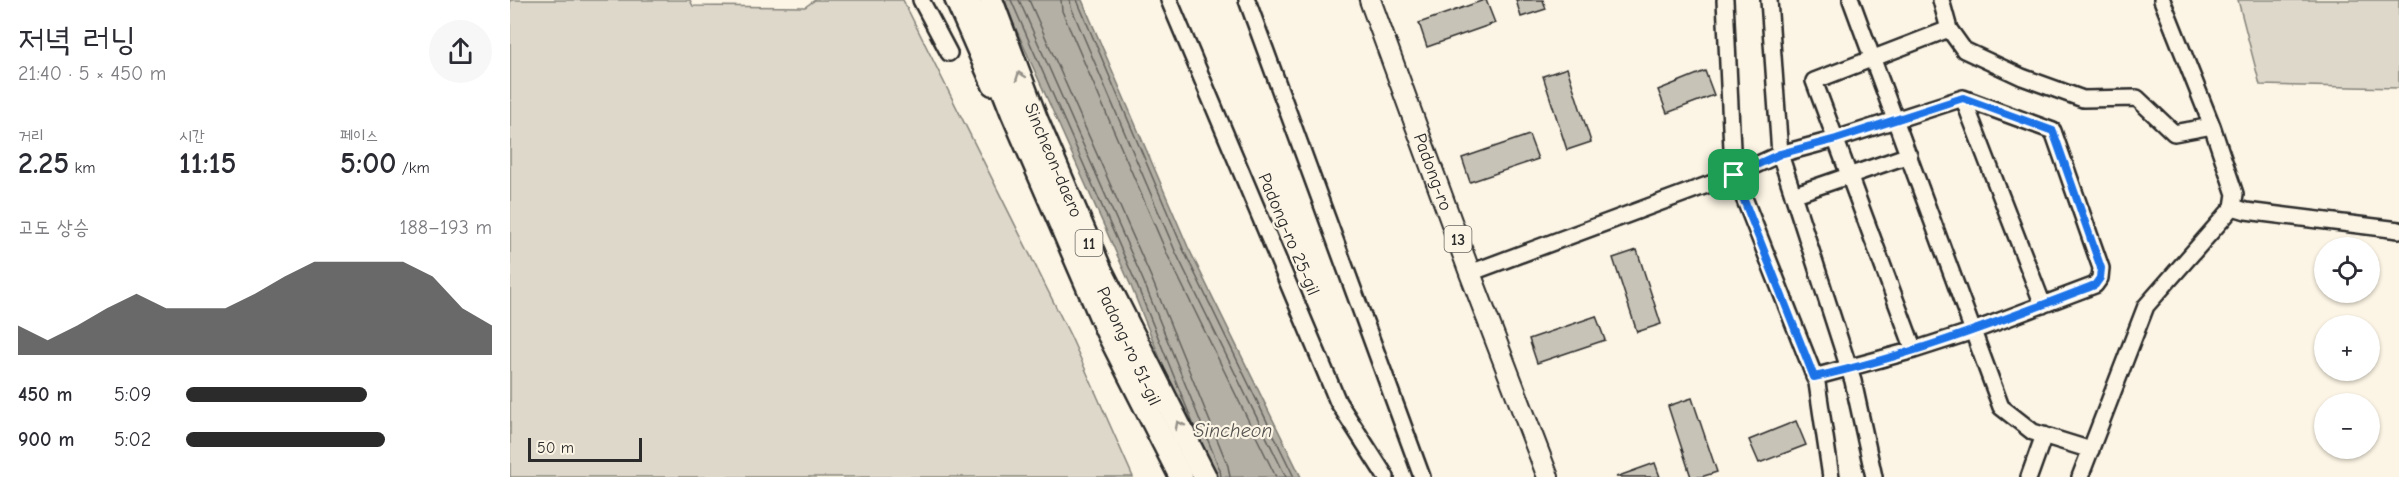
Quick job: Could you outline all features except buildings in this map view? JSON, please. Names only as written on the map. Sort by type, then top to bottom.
[{"type":"highway","name":"Sincheon-daero","points":[[968,0],[1013,114],[1107,332],[1181,477]]},
{"type":"highway","name":"Sincheon-daero","points":[[991,0],[1036,119],[1100,269],[1205,477]]},
{"type":"main road","name":"Padong-ro","points":[[1370,0],[1548,477]]},
{"type":"street","points":[[921,0],[949,53]]},
{"type":"street","name":"Padong-ro 51-gil","points":[[953,0],[1112,358],[1170,477]]},
{"type":"street","name":"Padong-ro 25-gil","points":[[1169,0],[1338,402],[1386,477]]},
{"type":"street","points":[[1247,0],[1422,477]]},
{"type":"street","points":[[1725,0],[1734,175],[1814,377],[1831,477]]},
{"type":"street","points":[[1769,0],[1780,154],[1849,370],[1874,477]]},
{"type":"street","points":[[1851,0],[2001,407],[2033,432],[2091,450]]},
{"type":"street","points":[[1941,0],[1949,29],[1964,50],[2022,77],[2083,99],[2138,98],[2174,133],[2212,126]]},
{"type":"street","points":[[2080,477],[2146,306],[2233,207],[2235,194],[2212,126],[2162,0]]},
{"type":"street","points":[[1914,350],[1814,81],[1949,29]]},
{"type":"street","points":[[1470,273],[1734,175],[1780,154],[1836,139],[1963,98],[2053,131],[2101,268],[2100,278],[2095,285],[1973,331],[1849,370],[1814,377]]},
{"type":"street","points":[[1963,98],[2043,305]]},
{"type":"street","points":[[1793,195],[1908,155]]},
{"type":"street","points":[[2233,207],[2246,211],[2399,230]]},
{"type":"street","points":[[2029,477],[2044,435]]},
{"type":"shaded area","points":[[510,0],[690,0],[693,6],[805,7],[815,0],[903,0],[1071,337],[1133,477],[510,477]]},
{"type":"shaded area","points":[[2238,0],[2399,0],[2399,88],[2260,85]]},
{"type":"water","name":"Sincheon","points":[[1005,0],[1082,0],[1188,247],[1301,477],[1208,477],[1131,286]]},
{"type":"route","points":[[1963,98],[2053,131],[2101,268],[2100,278],[2095,285],[1973,331],[1849,370],[1814,377],[1734,175],[1780,154],[1836,139],[1963,98]]}]
